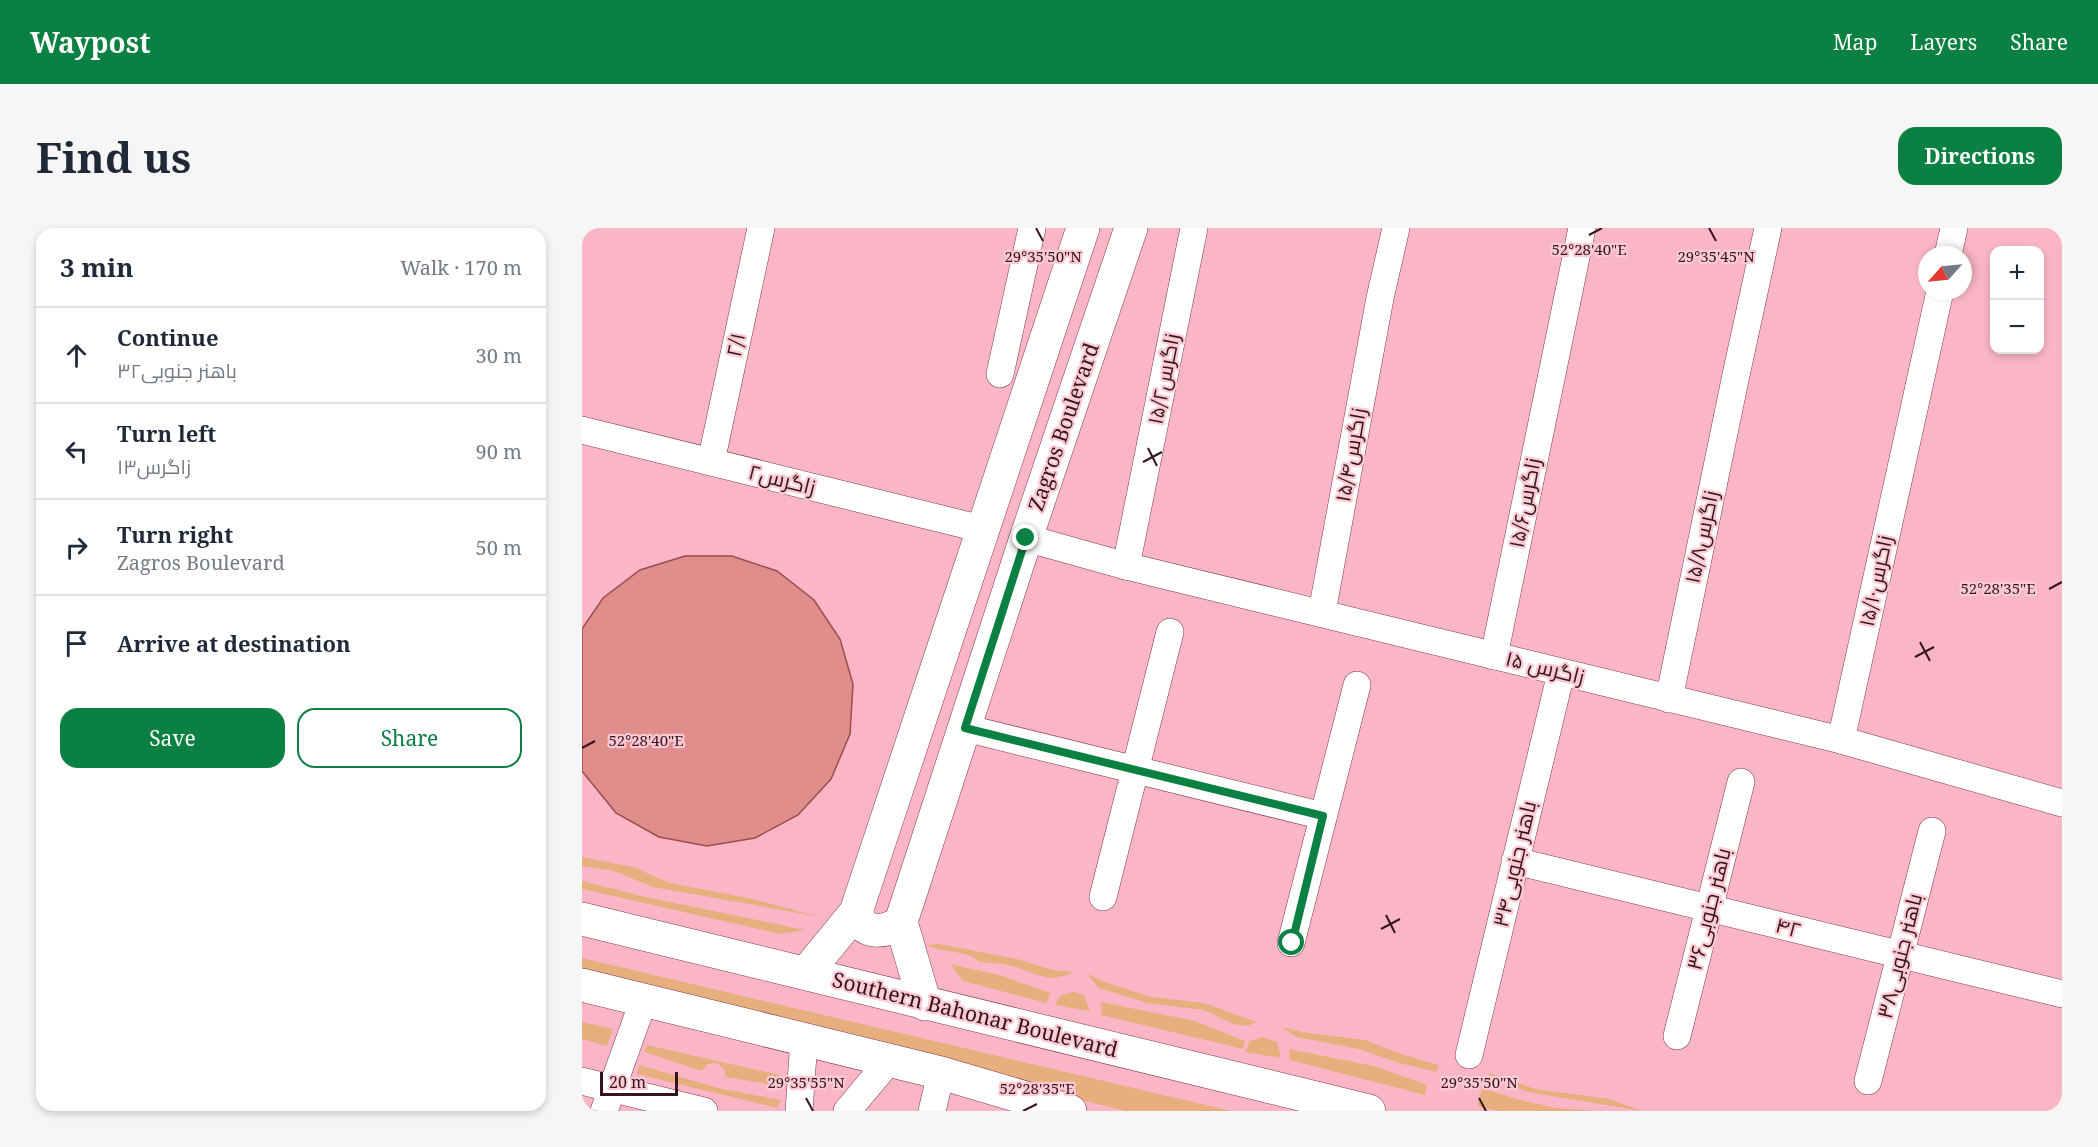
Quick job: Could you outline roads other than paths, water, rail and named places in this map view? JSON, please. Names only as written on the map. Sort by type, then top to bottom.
[{"type":"main road","points":[[806,973],[856,912],[1082,229],[1129,236]]},
{"type":"main road","name":"Zagros Boulevard","points":[[901,922],[1026,538],[1129,236]]},
{"type":"main road","points":[[856,912],[861,923],[871,930],[883,931],[901,922],[925,1004]]},
{"type":"main road","name":"Southern Bahonar Boulevard","points":[[582,919],[1369,1111]]},
{"type":"main road","points":[[582,984],[941,1073],[1070,1111]]},
{"type":"main road","points":[[1291,1092],[1342,1111]]},
{"type":"street","name":"۲/۱","points":[[711,462],[761,228]]},
{"type":"street","points":[[1000,374],[1032,228]]},
{"type":"street","name":"زاگرس۱۵/۲","points":[[1126,566],[1194,228]]},
{"type":"street","name":"زاگرس۱۵/۴","points":[[1322,612],[1380,298],[1396,228]]},
{"type":"street","name":"زاگرس۱۵/۶","points":[[1494,656],[1582,228]]},
{"type":"street","name":"زاگرس۱۵/۸","points":[[1669,699],[1768,228]]},
{"type":"street","points":[[1950,246],[1954,228]]},
{"type":"street","name":"زاگرس۱۵/۱۰","points":[[1841,740],[1938,300]]},
{"type":"street","name":"زاگرس۲","points":[[582,430],[982,529]]},
{"type":"street","name":"زاگرس ۱۵","points":[[1026,538],[1126,566],[1841,740],[2062,803]]},
{"type":"street","points":[[1103,897],[1170,632]]},
{"type":"street","name":"باهنر جنوبی۳۴","points":[[1469,1055],[1561,673]]},
{"type":"street","points":[[1292,943],[1357,684]]},
{"type":"street","points":[[965,728],[1323,816]]},
{"type":"street","name":"باهنر جنوبی۳۶","points":[[1677,1036],[1741,782]]},
{"type":"street","name":"باهنر جنوبی۳۸","points":[[1868,1081],[1932,831]]},
{"type":"street","name":"۴۲","points":[[1515,861],[2062,994]]},
{"type":"street","points":[[607,1100],[644,999]]},
{"type":"street","points":[[799,1111],[804,1040]]},
{"type":"street","points":[[847,1111],[889,1061]]},
{"type":"street","points":[[932,1111],[941,1073]]},
{"type":"street","points":[[582,1082],[607,1100],[704,1111]]}]
